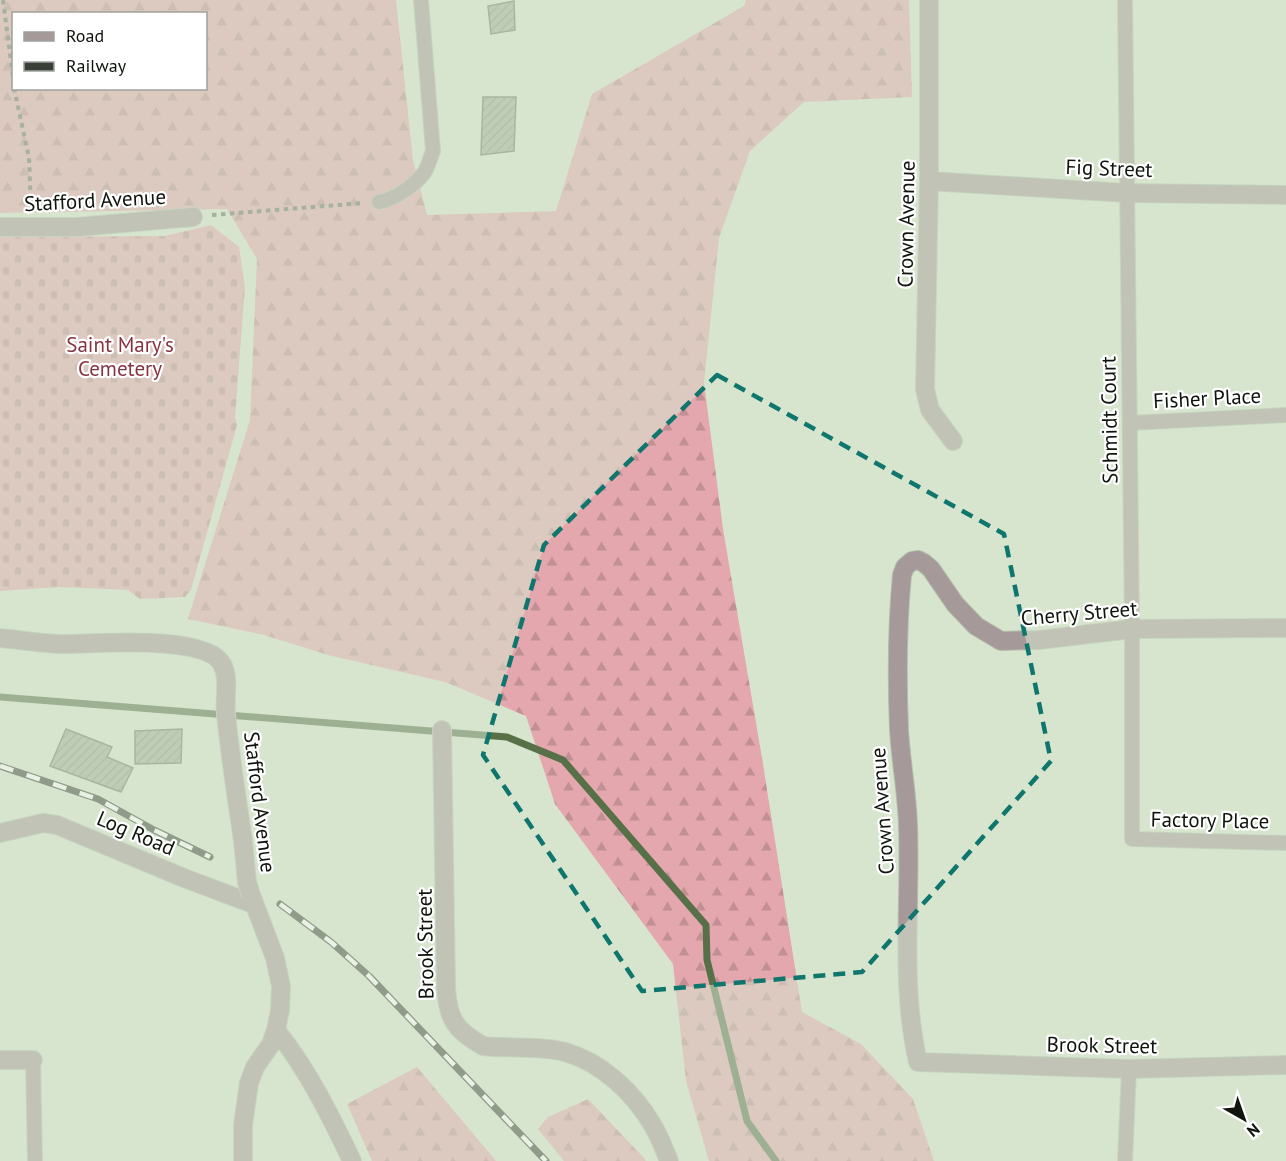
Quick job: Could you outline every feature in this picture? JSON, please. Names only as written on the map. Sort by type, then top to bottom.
[{"type":"street","name":"Crown Avenue","points":[[929,0],[929,182],[925,389],[930,410],[953,441]]},
{"type":"street","name":"Fig Street","points":[[929,182],[1128,193],[1286,195]]},
{"type":"street","name":"Stafford Avenue","points":[[0,227],[77,227],[193,217]]},
{"type":"street","name":"Cherry Street","points":[[912,561],[918,560],[931,569],[943,589],[969,619],[991,637],[1001,641],[1039,640],[1132,629],[1286,628]]},
{"type":"street","name":"Crown Avenue","points":[[912,561],[905,567],[900,589],[899,731],[908,824],[909,908],[906,964],[911,1031],[918,1062]]},
{"type":"street","name":"Stafford Avenue","points":[[0,638],[61,644],[159,642],[192,647],[222,662],[247,882],[275,958],[281,986],[276,1030],[271,1044],[255,1067],[249,1083],[243,1125],[243,1161]]},
{"type":"street","name":"Brook Street","points":[[442,730],[446,988],[447,1003],[454,1025],[471,1040],[483,1046],[564,1052],[597,1067],[625,1090],[639,1106],[652,1124],[669,1161]]},
{"type":"street","name":"Log Road","points":[[0,833],[43,823],[57,825],[184,878],[252,899]]},
{"type":"street","points":[[276,1030],[292,1049],[320,1094],[352,1161]]},
{"type":"street","points":[[0,1060],[33,1060]]},
{"type":"street","name":"Brook Street","points":[[918,1062],[1129,1069],[1286,1065]]},
{"type":"lane","points":[[379,202],[388,200],[412,185],[424,173],[433,151],[421,0]]},
{"type":"lane","name":"Schmidt Court","points":[[1125,0],[1132,839]]},
{"type":"lane","name":"Fisher Place","points":[[1130,423],[1286,415]]},
{"type":"lane","name":"Factory Place","points":[[1132,839],[1286,843]]},
{"type":"lane","points":[[33,1060],[35,1161]]},
{"type":"lane","points":[[1125,1161],[1129,1069]]},
{"type":"path","points":[[3,0],[12,71]]},
{"type":"path","points":[[15,90],[29,158],[31,227]]},
{"type":"path","points":[[193,217],[379,202]]},
{"type":"highlighted area","points":[[717,375],[1004,534],[1051,761],[862,972],[642,991],[483,755],[544,545]]},
{"type":"green space","points":[[0,0],[396,0],[413,160],[427,215],[556,211],[592,94],[744,6],[746,0],[909,0],[912,97],[804,102],[750,151],[719,238],[704,383],[723,529],[802,1012],[861,1044],[913,1099],[934,1161],[709,1161],[686,1081],[673,964],[555,804],[526,716],[445,682],[328,655],[264,635],[188,619],[250,420],[257,259],[227,209],[0,213]]},
{"type":"green space","name":"Saint Mary's Cemetery","points":[[211,225],[239,247],[245,287],[235,418],[237,425],[191,590],[185,597],[140,599],[128,590],[60,587],[0,591],[0,237],[165,236]]},
{"type":"green space","points":[[417,1067],[496,1161],[372,1161],[347,1104]]},
{"type":"green space","points":[[588,1099],[646,1161],[564,1161],[538,1129],[548,1117]]},
{"type":"building","points":[[514,1],[515,30],[491,34],[488,6]]},
{"type":"building","points":[[483,97],[516,97],[514,151],[481,155]]},
{"type":"building","points":[[66,729],[112,747],[107,757],[133,768],[121,792],[50,766]]},
{"type":"building","points":[[182,729],[181,763],[135,764],[135,731]]},
{"type":"waterway","points":[[0,697],[507,737],[563,760],[706,925],[707,960],[747,1121],[776,1161]]},
{"type":"railway","points":[[0,766],[98,799],[210,857]]},
{"type":"railway","points":[[280,904],[331,942],[369,976],[546,1161]]}]
